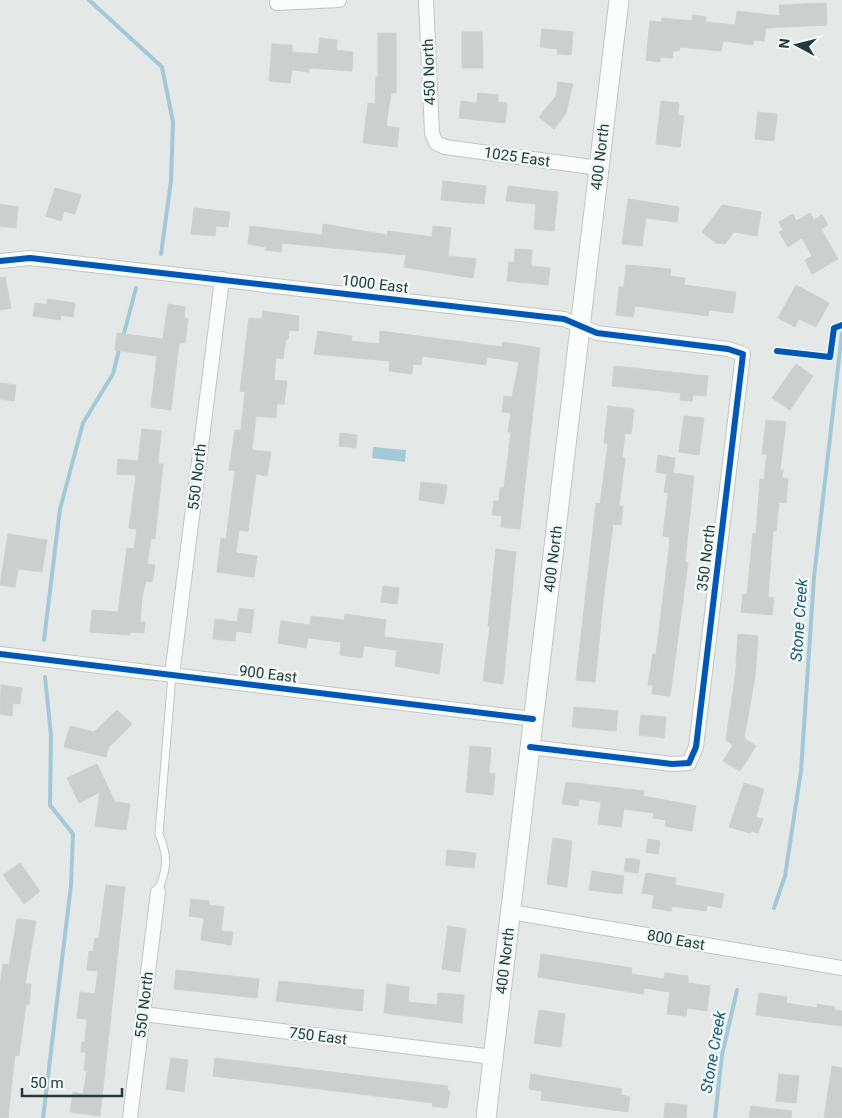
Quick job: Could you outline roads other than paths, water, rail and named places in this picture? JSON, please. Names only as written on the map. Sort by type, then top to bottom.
[{"type":"main road","name":"400 North","points":[[486,1118],[618,0]]},
{"type":"street","points":[[277,3],[339,0]]},
{"type":"street","name":"450 North","points":[[426,0],[432,132],[436,143]]},
{"type":"street","name":"1025 East","points":[[436,143],[444,147],[599,168]]},
{"type":"street","name":"1000 East","points":[[0,261],[30,258],[564,319],[597,333],[728,349],[743,354]]},
{"type":"street","name":"550 North","points":[[172,675],[222,279]]},
{"type":"street","name":"350 North","points":[[530,747],[672,764],[689,763],[696,747],[743,354]]},
{"type":"street","name":"900 East","points":[[0,654],[533,719]]},
{"type":"street","name":"550 North","points":[[130,1118],[158,892]]},
{"type":"street","name":"800 East","points":[[511,912],[842,968]]},
{"type":"street","name":"750 East","points":[[143,1014],[493,1057]]},
{"type":"lane","points":[[158,892],[167,865],[165,849],[159,834],[172,675]]},
{"type":"water","points":[[373,447],[406,450],[405,462],[372,458]]},
{"type":"waterway","points":[[89,0],[162,67],[173,122],[171,181],[161,254]]},
{"type":"waterway","points":[[123,337],[136,288]]},
{"type":"waterway","name":"Stone Creek","points":[[774,908],[785,876],[801,771],[814,577],[842,333]]},
{"type":"waterway","points":[[44,640],[60,509],[83,423],[113,374],[120,346]]},
{"type":"waterway","points":[[43,1118],[71,885],[73,834],[50,805],[51,735],[45,677]]},
{"type":"waterway","name":"Stone Creek","points":[[715,1118],[722,1055],[737,990]]}]
